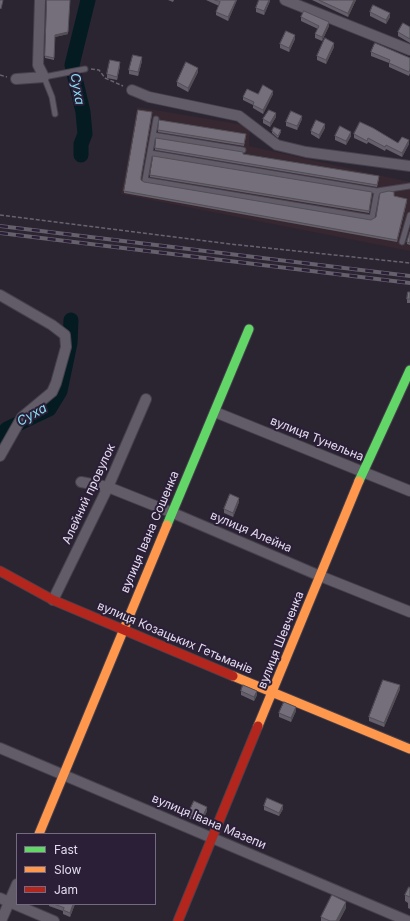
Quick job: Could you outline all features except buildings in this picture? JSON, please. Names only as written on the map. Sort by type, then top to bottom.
[{"type":"street","points":[[16,79],[44,77],[38,65],[40,0]]},
{"type":"street","points":[[285,0],[410,50]]},
{"type":"street","points":[[132,90],[149,97],[239,116],[277,145],[306,152],[410,166]]},
{"type":"street","points":[[0,295],[52,325],[65,335],[66,347],[52,392],[22,417],[0,456]]},
{"type":"street","name":"вулиця Івана Сошенка","points":[[38,833],[249,329]]},
{"type":"street","name":"вулиця Шевченка","points":[[178,921],[214,838],[363,471],[410,370]]},
{"type":"street","name":"Алейний провулок","points":[[53,600],[108,487],[146,399]]},
{"type":"street","name":"вулиця Тунельна","points":[[215,412],[410,491]]},
{"type":"street","name":"вулиця Алейна","points":[[81,482],[108,487],[410,612]]},
{"type":"street","name":"вулиця Козацьких Гетьманів","points":[[0,571],[53,600],[410,749]]},
{"type":"street","name":"вулиця Івана Мазепи","points":[[0,748],[408,921]]},
{"type":"street","points":[[1,921],[5,900],[16,885]]},
{"type":"street","points":[[5,900],[16,905]]},
{"type":"street","points":[[17,905],[54,921]]},
{"type":"lane","points":[[55,114],[52,97],[44,77],[85,69]]},
{"type":"lane","points":[[156,119],[145,180],[372,218],[377,191]]},
{"type":"lane","points":[[153,135],[243,150]]},
{"type":"lane","points":[[150,153],[377,191],[410,186]]},
{"type":"lane","points":[[402,242],[410,215]]},
{"type":"path","points":[[85,69],[99,70],[105,78],[132,90]]},
{"type":"path","points":[[0,215],[214,242],[410,263]]},
{"type":"shaded area","points":[[137,107],[250,126],[249,146],[410,182],[410,251],[121,194]]},
{"type":"waterway","name":"Суха","points":[[81,155],[81,144],[85,134],[83,112],[72,65],[88,0]]},
{"type":"waterway","name":"Суха","points":[[0,436],[7,429],[49,409],[60,391],[70,343],[71,320]]},
{"type":"railway","points":[[0,226],[410,276]]},
{"type":"railway","points":[[0,233],[410,283]]},
{"type":"traffic: fast","points":[[167,525],[249,329]]},
{"type":"traffic: fast","points":[[359,481],[410,370]]},
{"type":"traffic: slow","points":[[258,726],[359,481]]},
{"type":"traffic: slow","points":[[39,833],[167,525]]},
{"type":"traffic: slow","points":[[233,676],[410,749]]},
{"type":"traffic: jam","points":[[0,571],[53,600],[233,676]]},
{"type":"traffic: jam","points":[[178,921],[258,726]]}]
